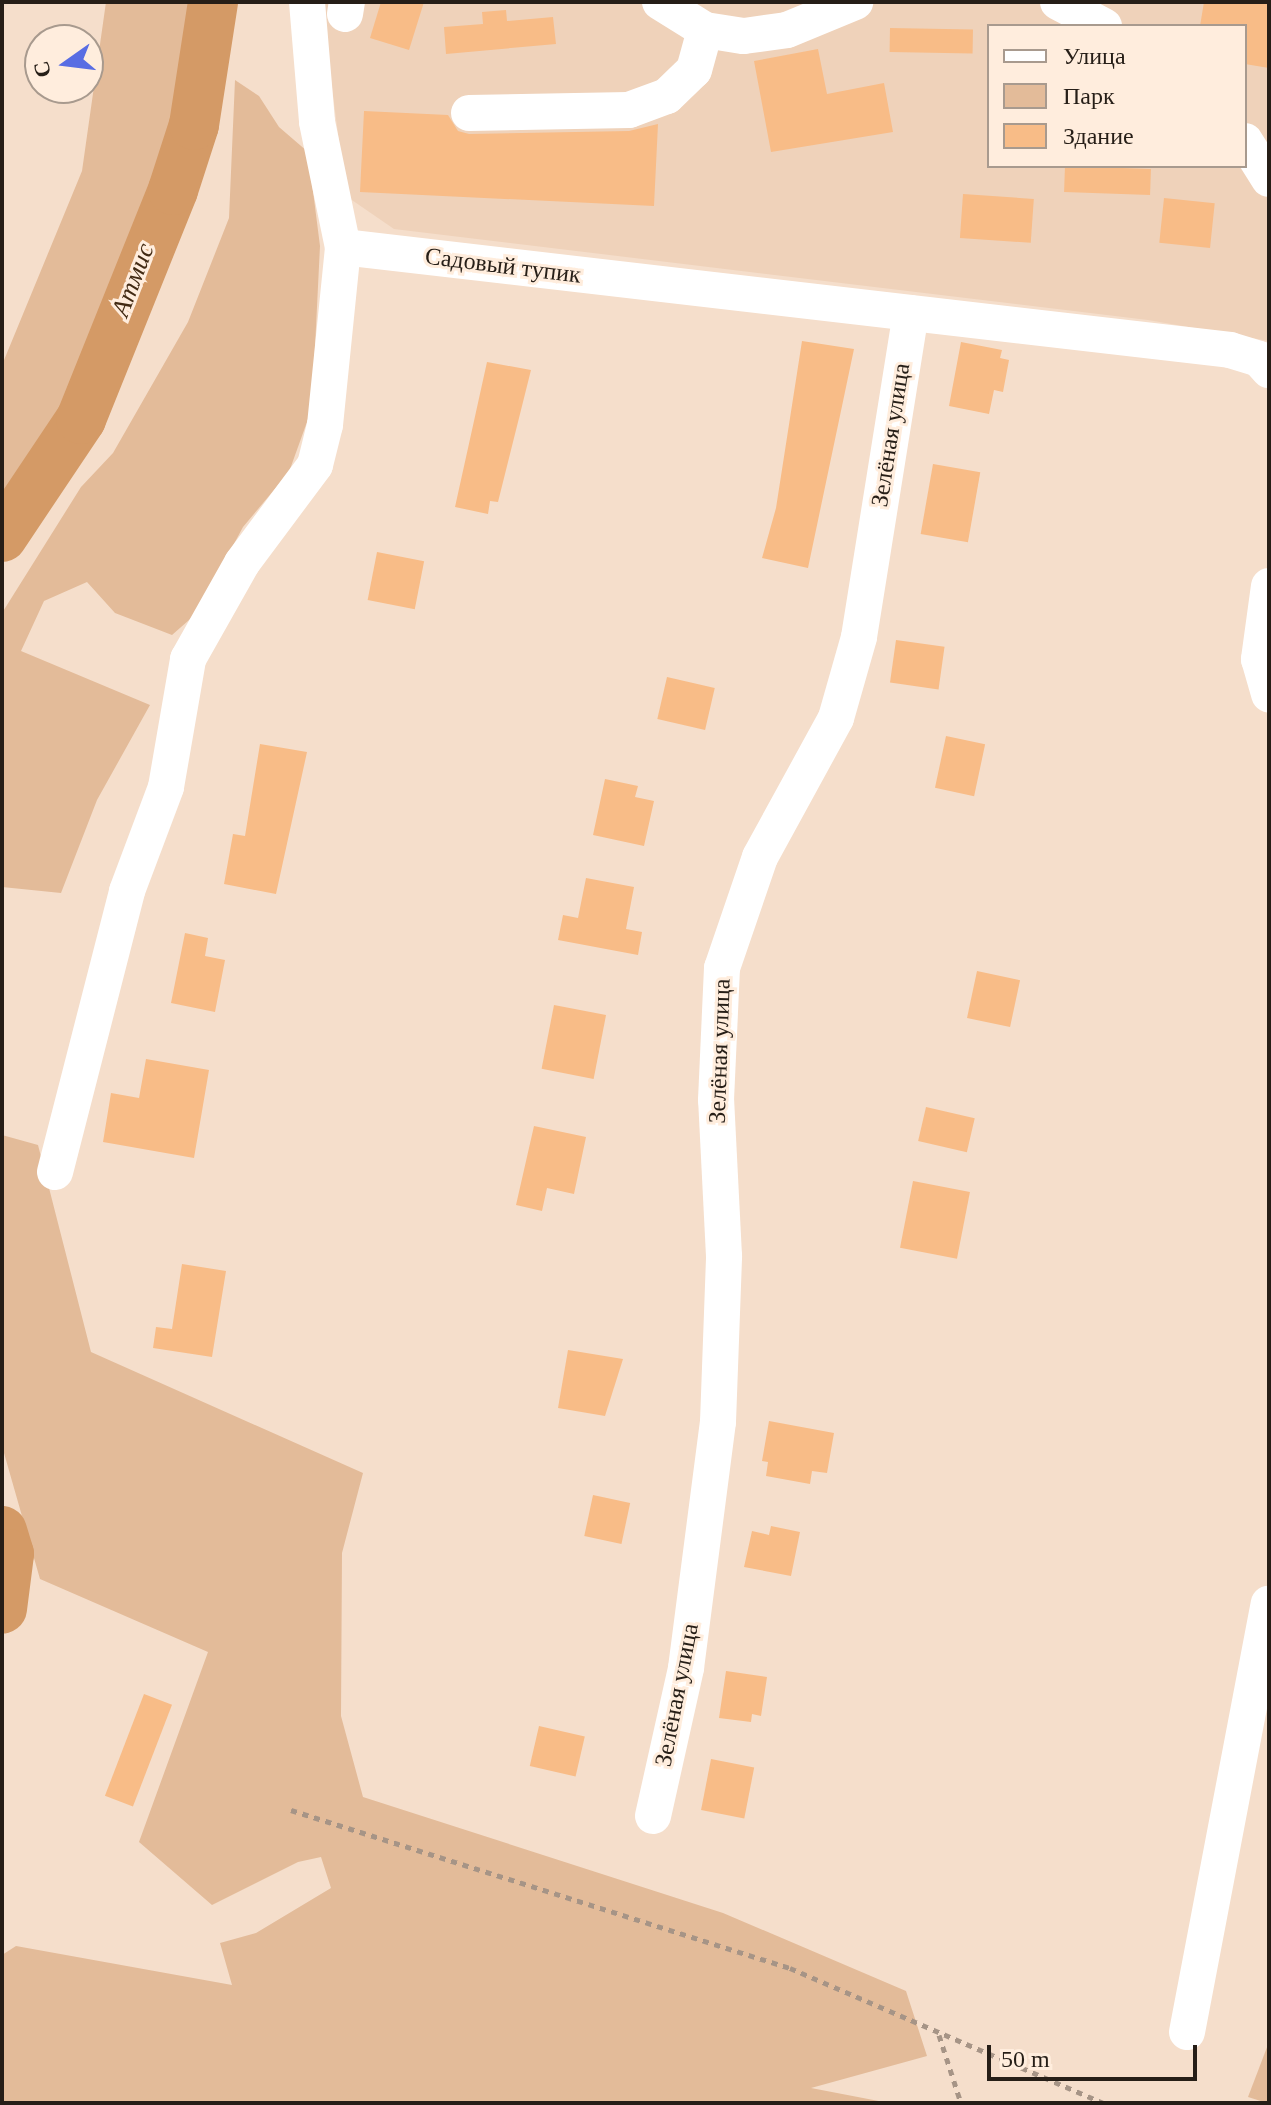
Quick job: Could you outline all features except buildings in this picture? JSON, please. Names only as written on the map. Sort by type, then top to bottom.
[{"type":"street","points":[[55,1172],[127,891],[166,787],[188,659],[242,563],[315,465],[325,425],[343,247],[317,122],[307,2]]},
{"type":"street","points":[[660,2],[705,30],[744,36],[787,30],[855,2]]},
{"type":"street","points":[[1058,2],[1100,24]]},
{"type":"street","points":[[469,113],[629,110],[667,96],[694,70],[705,30]]},
{"type":"street","points":[[1247,144],[1269,179]]},
{"type":"street","name":"Садовый тупик","points":[[343,247],[1230,350],[1259,359],[1269,370]]},
{"type":"street","name":"Зелёная улица","points":[[653,1816],[686,1668],[718,1422],[724,1256],[716,1100],[722,968],[760,857],[836,718],[859,637],[911,313]]},
{"type":"street","points":[[1269,586],[1259,659],[1269,695]]},
{"type":"street","points":[[1187,2032],[1269,1604]]},
{"type":"path","points":[[291,1810],[790,1968],[1104,2103]]},
{"type":"path","points":[[938,2034],[961,2103]]},
{"type":"shaded area","points":[[321,2],[1269,2],[1269,341],[1148,320],[394,229],[346,196]]},
{"type":"green space","points":[[106,2],[198,2],[188,69],[130,270],[93,338],[59,432],[2,527],[2,365],[82,171],[92,104],[104,104],[103,24]]},
{"type":"green space","points":[[235,80],[259,96],[279,127],[308,152],[320,246],[312,408],[289,472],[243,527],[197,613],[172,635],[115,613],[87,582],[44,601],[21,651],[150,705],[97,800],[61,893],[2,887],[2,613],[81,487],[113,453],[188,322],[229,218]]},
{"type":"green space","points":[[2,1135],[38,1145],[91,1352],[363,1473],[342,1553],[341,1716],[363,1797],[723,1913],[906,1991],[927,2056],[811,2088],[889,2103],[2,2103],[2,1955],[16,1946],[232,1985],[220,1943],[256,1933],[331,1888],[321,1857],[298,1862],[212,1905],[139,1842],[208,1652],[40,1579],[2,1446]]},
{"type":"green space","points":[[1269,2042],[1269,2103],[1267,2103],[1248,2097]]},
{"type":"waterway","name":"Атмис","points":[[2,537],[81,419],[173,190],[194,125],[213,2]]},
{"type":"waterway","name":"Атмис","points":[[2,1531],[9,1554],[2,1609]]}]
